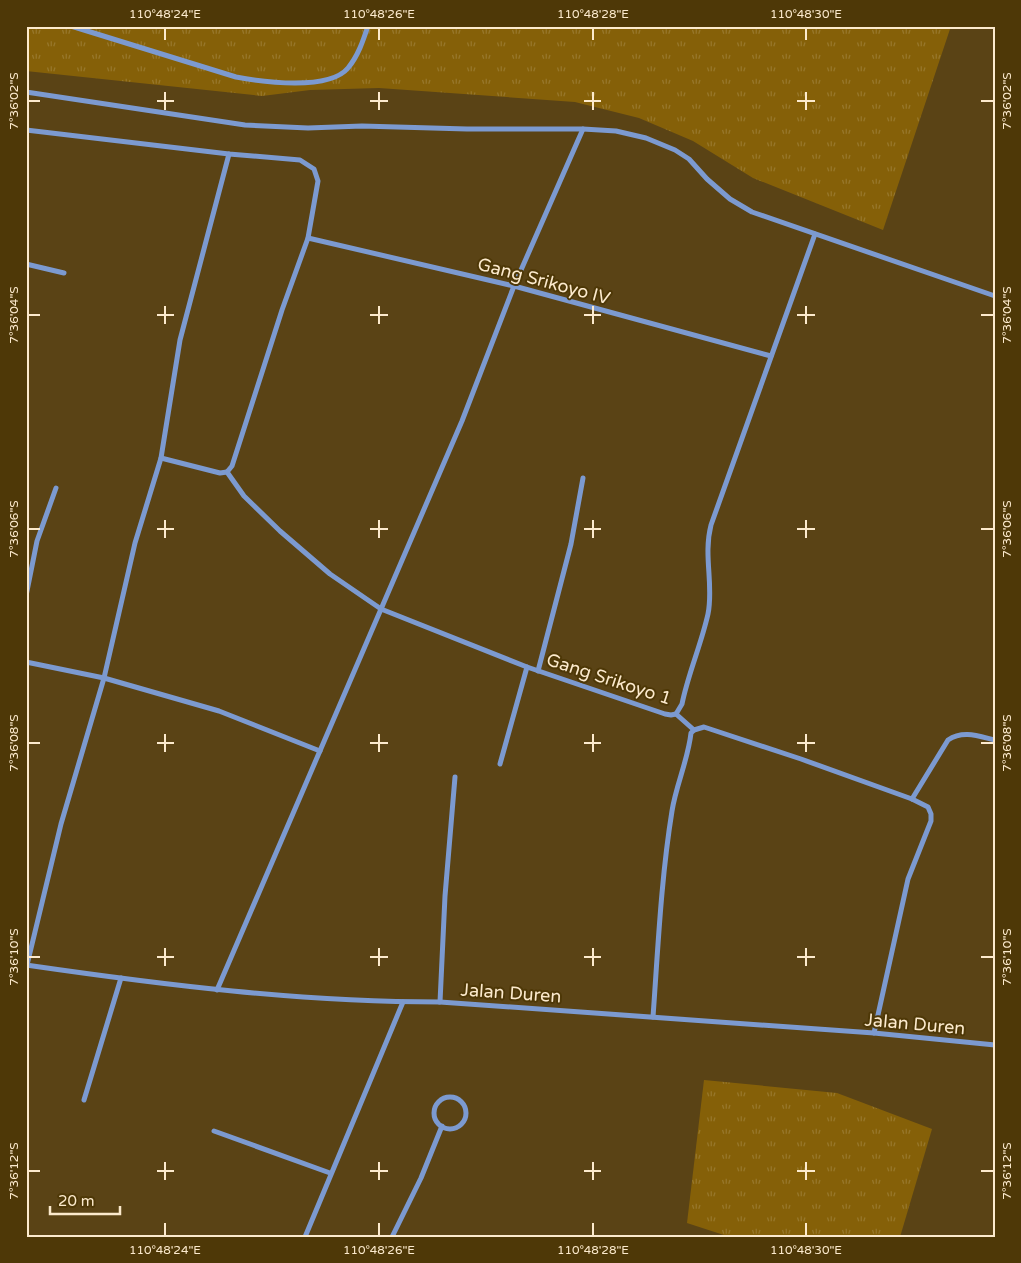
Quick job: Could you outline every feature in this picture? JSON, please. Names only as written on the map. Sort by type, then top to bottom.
[{"type":"street","points":[[71,26],[236,77],[262,82],[288,83],[331,80],[347,70],[359,52],[368,26]]},
{"type":"street","points":[[26,92],[245,125],[308,128],[362,126],[467,129],[583,128],[616,131],[646,138],[689,158],[707,179],[730,199],[752,212],[995,296]]},
{"type":"street","points":[[217,990],[462,421],[514,286],[583,128]]},
{"type":"street","points":[[26,130],[229,154],[300,160],[314,169],[318,181],[308,238],[282,310],[232,466],[228,472],[220,472],[160,458]]},
{"type":"street","points":[[26,965],[61,824],[104,678],[135,543],[160,458],[180,340],[229,154]]},
{"type":"street","points":[[676,714],[682,704],[708,614],[707,548],[710,532],[815,234]]},
{"type":"street","name":"Gang Srikoyo IV","points":[[308,238],[514,286],[771,356]]},
{"type":"street","points":[[26,264],[64,273]]},
{"type":"street","name":"Gang Srikoyo 1","points":[[228,472],[244,496],[280,531],[330,574],[381,609],[527,668],[665,714],[676,714],[694,730]]},
{"type":"street","points":[[538,671],[571,544],[583,478]]},
{"type":"street","points":[[26,596],[37,541],[56,488]]},
{"type":"street","points":[[26,662],[104,678],[219,711],[320,752]]},
{"type":"street","points":[[500,764],[527,668]]},
{"type":"street","points":[[653,1017],[670,826],[675,793],[684,767],[691,733],[704,727],[801,759],[912,799],[928,807],[931,821],[908,879],[874,1034]]},
{"type":"street","points":[[912,799],[948,740],[957,734],[967,734],[995,740]]},
{"type":"street","points":[[440,1002],[445,896],[455,777]]},
{"type":"street","name":"Jalan Duren","points":[[26,965],[276,996],[440,1002],[874,1034],[995,1045]]},
{"type":"street","points":[[84,1100],[121,978]]},
{"type":"street","points":[[304,1237],[403,1002]]},
{"type":"street","points":[[452,1096],[459,1099],[464,1103],[466,1110],[465,1120],[459,1126],[452,1129],[442,1126],[436,1122],[435,1106],[442,1099],[452,1096]]},
{"type":"street","points":[[392,1237],[421,1178],[442,1126]]},
{"type":"street","points":[[214,1131],[330,1173]]},
{"type":"green space","points":[[26,26],[951,26],[883,230],[753,178],[693,141],[639,118],[575,102],[379,88],[310,90],[262,96],[26,71]]},
{"type":"green space","points":[[704,1080],[837,1093],[932,1129],[900,1237],[730,1237],[687,1223]]}]
